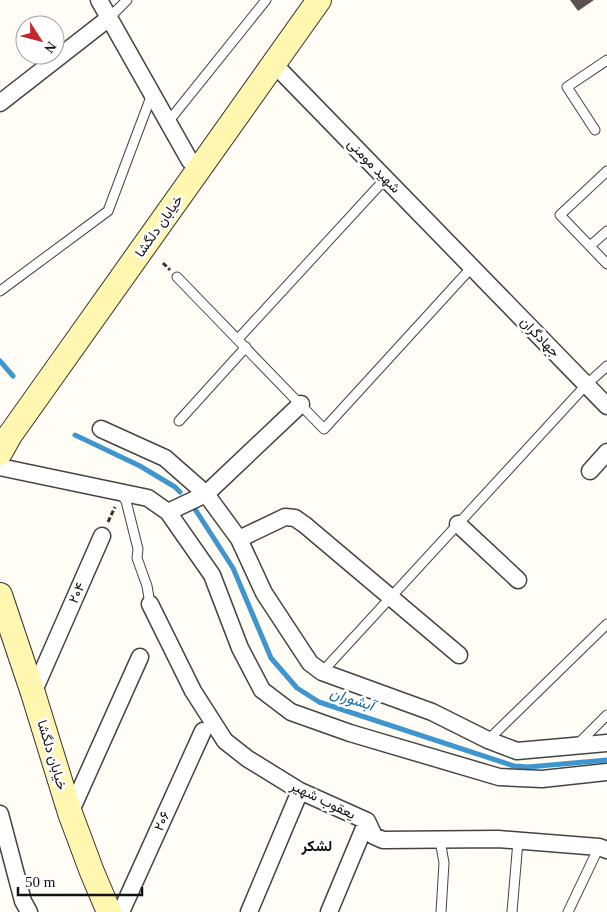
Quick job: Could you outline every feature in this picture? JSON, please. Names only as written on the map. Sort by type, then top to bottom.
[{"type":"main road","name":"خیابان دلگشا","points":[[0,431],[303,0]]},
{"type":"main road","name":"خیابان دلگشا","points":[[0,453],[10,435],[319,0]]},
{"type":"main road","name":"خیابان دلگشا","points":[[0,595],[70,813],[109,912]]},
{"type":"street","points":[[99,0],[190,162]]},
{"type":"street","points":[[0,102],[109,18]]},
{"type":"street","name":"شهید مومنی","points":[[274,64],[472,268]]},
{"type":"street","name":"جهادگران","points":[[472,268],[607,406]]},
{"type":"street","points":[[168,512],[206,494],[301,404]]},
{"type":"street","points":[[102,429],[164,458],[206,494],[239,539],[264,593],[310,663],[322,672],[432,712],[488,740],[517,751],[607,743]]},
{"type":"street","points":[[590,471],[607,452]]},
{"type":"street","points":[[0,467],[148,498],[168,512],[212,575],[240,648],[262,690],[291,712],[350,733],[499,777],[542,779],[607,772]]},
{"type":"street","points":[[239,539],[285,517],[295,518],[459,655]]},
{"type":"street","points":[[458,524],[518,580]]},
{"type":"street","name":"۲۰۴","points":[[33,693],[102,536]]},
{"type":"street","name":"یعقوب شهیر","points":[[150,604],[193,691],[225,741],[248,759],[300,791],[367,821],[374,836],[383,840],[518,841],[603,848]]},
{"type":"street","points":[[70,813],[140,656]]},
{"type":"street","name":"۲۰۶","points":[[121,912],[204,731]]},
{"type":"street","points":[[249,912],[300,791]]},
{"type":"street","points":[[0,814],[23,901],[29,912]]},
{"type":"street","points":[[328,912],[367,821]]},
{"type":"lane","points":[[109,18],[127,0]]},
{"type":"lane","points":[[168,122],[266,0]]},
{"type":"lane","points":[[595,130],[567,87],[607,60]]},
{"type":"lane","points":[[0,291],[108,211],[152,94]]},
{"type":"lane","points":[[607,171],[560,215],[607,264]]},
{"type":"lane","points":[[238,339],[386,178]]},
{"type":"lane","points":[[590,246],[607,231]]},
{"type":"lane","points":[[177,277],[324,429],[472,268]]},
{"type":"lane","points":[[179,420],[246,347]]},
{"type":"lane","points":[[322,672],[586,385],[607,366]]},
{"type":"lane","points":[[121,492],[126,501],[138,549],[137,558],[150,604]]},
{"type":"lane","points":[[488,740],[607,624]]},
{"type":"lane","points":[[576,746],[607,715]]},
{"type":"lane","points":[[440,840],[444,863],[441,912]]},
{"type":"lane","points":[[512,912],[518,841]]},
{"type":"lane","points":[[568,912],[603,848]]},
{"type":"path","points":[[102,536],[121,492]]},
{"type":"building","points":[[570,0],[594,0],[578,11]]},
{"type":"waterway","name":"آبشوران","points":[[0,361],[13,376]]},
{"type":"waterway","name":"آبشوران","points":[[75,435],[140,466],[180,492]]},
{"type":"waterway","name":"آبشوران","points":[[193,506],[233,568],[271,658],[297,688],[319,702],[514,766],[528,767],[607,760]]},
{"type":"district","name":"لشکر","points":[[317,846]]}]
